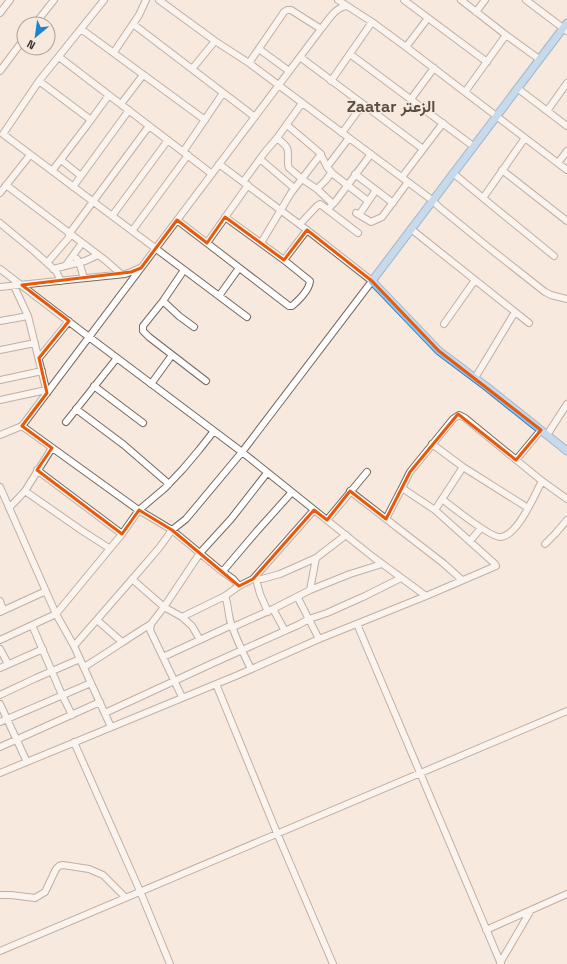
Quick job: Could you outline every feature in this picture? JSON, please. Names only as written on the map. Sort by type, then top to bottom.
[{"type":"main road","points":[[566,27],[539,59],[372,280],[439,351],[487,386],[567,451]]},
{"type":"street","points":[[0,13],[10,0]]},
{"type":"street","points":[[41,16],[54,0]]},
{"type":"street","points":[[114,52],[133,24],[146,0]]},
{"type":"street","points":[[159,0],[215,41],[249,63],[402,177],[545,292],[567,299]]},
{"type":"street","points":[[404,0],[486,62]]},
{"type":"street","points":[[461,0],[539,59]]},
{"type":"street","points":[[476,12],[485,0]]},
{"type":"street","points":[[526,0],[534,2],[566,27]]},
{"type":"street","points":[[102,1],[39,81],[1,136],[52,171],[246,317]]},
{"type":"street","points":[[340,1],[406,47],[567,170]]},
{"type":"street","points":[[0,435],[22,426],[46,391],[142,268],[321,29],[336,11],[347,6]]},
{"type":"street","points":[[249,63],[284,12],[287,10],[291,10],[321,29]]},
{"type":"street","points":[[406,47],[428,18]]},
{"type":"street","points":[[331,81],[372,22]]},
{"type":"street","points":[[133,24],[255,117]]},
{"type":"street","points":[[81,29],[205,120]]},
{"type":"street","points":[[465,92],[506,35]]},
{"type":"street","points":[[192,69],[215,41]]},
{"type":"street","points":[[259,49],[289,71]]},
{"type":"street","points":[[0,71],[16,50]]},
{"type":"street","points":[[350,54],[473,146]]},
{"type":"street","points":[[59,57],[212,174]]},
{"type":"street","points":[[300,57],[423,149]]},
{"type":"street","points":[[411,99],[434,68]]},
{"type":"street","points":[[121,104],[143,75]]},
{"type":"street","points":[[39,81],[91,120]]},
{"type":"street","points":[[547,111],[567,83]]},
{"type":"street","points":[[517,88],[567,126]]},
{"type":"street","points":[[132,231],[186,154],[205,120],[223,93]]},
{"type":"street","points":[[52,171],[109,95]]},
{"type":"street","points":[[207,243],[225,217],[260,159],[302,103]]},
{"type":"street","points":[[342,133],[363,104]]},
{"type":"street","points":[[73,187],[128,110]]},
{"type":"street","points":[[402,177],[443,123]]},
{"type":"street","points":[[286,125],[321,154],[331,173],[368,201]]},
{"type":"street","points":[[47,263],[149,126]]},
{"type":"street","points":[[277,138],[288,150],[288,168],[317,188],[333,204]]},
{"type":"street","points":[[327,167],[349,138]]},
{"type":"street","points":[[483,198],[525,138]]},
{"type":"street","points":[[112,216],[168,140]]},
{"type":"street","points":[[558,163],[567,150]]},
{"type":"street","points":[[261,243],[280,209],[294,188],[321,154]]},
{"type":"street","points":[[328,209],[370,154]]},
{"type":"street","points":[[0,193],[30,155]]},
{"type":"street","points":[[260,159],[294,188]]},
{"type":"street","points":[[60,160],[81,176]]},
{"type":"street","points":[[74,646],[159,548],[172,530],[186,519],[242,452],[372,280],[219,164]]},
{"type":"street","points":[[502,170],[567,221]]},
{"type":"street","points":[[317,188],[331,173]]},
{"type":"street","points":[[453,173],[554,256]]},
{"type":"street","points":[[355,174],[393,203]]},
{"type":"street","points":[[376,190],[357,214],[372,222],[382,217],[408,182]]},
{"type":"street","points":[[6,185],[121,274]]},
{"type":"street","points":[[300,224],[318,205],[322,205],[358,233]]},
{"type":"street","points":[[177,220],[290,306],[296,302],[311,282],[284,260],[225,217]]},
{"type":"street","points":[[0,223],[47,263],[56,272],[61,281]]},
{"type":"street","points":[[411,229],[529,323]]},
{"type":"street","points":[[284,260],[307,230]]},
{"type":"street","points":[[66,265],[82,243]]},
{"type":"street","points":[[73,255],[79,262],[84,278]]},
{"type":"street","points":[[53,269],[85,261],[98,255]]},
{"type":"street","points":[[0,268],[242,452],[382,564],[426,596]]},
{"type":"street","points":[[0,287],[121,274],[142,268]]},
{"type":"street","points":[[219,296],[239,268]]},
{"type":"street","points":[[184,270],[163,301],[143,326],[143,331],[206,381]]},
{"type":"street","points":[[444,324],[475,280]]},
{"type":"street","points":[[14,286],[28,316],[46,391]]},
{"type":"street","points":[[163,301],[179,316],[194,327]]},
{"type":"street","points":[[475,378],[515,312]]},
{"type":"street","points":[[0,321],[28,316]]},
{"type":"street","points":[[39,358],[69,321]]},
{"type":"street","points":[[0,350],[35,343]]},
{"type":"street","points":[[151,384],[172,355]]},
{"type":"street","points":[[66,422],[117,358]]},
{"type":"street","points":[[0,380],[42,371]]},
{"type":"street","points":[[94,386],[143,424]]},
{"type":"street","points":[[0,400],[46,391]]},
{"type":"street","points":[[516,460],[544,433],[567,405]]},
{"type":"street","points":[[76,409],[124,445],[169,484]]},
{"type":"street","points":[[386,519],[410,472],[453,419],[459,415],[465,418],[542,481],[567,499]]},
{"type":"street","points":[[22,426],[139,510],[172,530],[233,579],[239,586]]},
{"type":"street","points":[[0,640],[56,614],[122,534],[139,510],[169,484],[200,450],[214,431]]},
{"type":"street","points":[[432,444],[463,467],[528,508]]},
{"type":"street","points":[[10,508],[24,491],[52,448]]},
{"type":"street","points":[[435,510],[463,467]]},
{"type":"street","points":[[37,470],[122,534]]},
{"type":"street","points":[[327,520],[367,472]]},
{"type":"street","points":[[84,667],[151,624],[200,553],[231,519],[268,473]]},
{"type":"street","points":[[442,499],[481,528],[495,537],[501,538],[511,533],[518,525],[542,481]]},
{"type":"street","points":[[0,487],[56,614],[74,646],[111,727]]},
{"type":"street","points":[[0,773],[496,566],[435,510],[402,488]]},
{"type":"street","points":[[24,491],[80,530],[110,548]]},
{"type":"street","points":[[350,491],[443,563],[462,580]]},
{"type":"street","points":[[223,571],[292,492]]},
{"type":"street","points":[[255,579],[314,510]]},
{"type":"street","points":[[546,544],[567,520]]},
{"type":"street","points":[[470,541],[481,528]]},
{"type":"street","points":[[182,617],[225,596],[239,586],[255,579],[262,579],[280,574],[316,558],[346,535]]},
{"type":"street","points":[[310,590],[316,558]]},
{"type":"street","points":[[163,657],[298,598],[310,590],[350,574],[382,564]]},
{"type":"street","points":[[105,713],[309,619],[327,613],[365,596],[401,578]]},
{"type":"street","points":[[132,579],[164,607],[182,617],[192,626],[200,640]]},
{"type":"street","points":[[255,579],[260,594],[285,631]]},
{"type":"street","points":[[0,601],[2,611],[46,591]]},
{"type":"street","points":[[225,596],[232,626],[251,669]]},
{"type":"street","points":[[298,598],[319,639]]},
{"type":"street","points":[[97,620],[122,642]]},
{"type":"street","points":[[151,624],[150,630],[182,697]]},
{"type":"street","points":[[357,624],[501,963]]},
{"type":"street","points":[[32,625],[72,715]]},
{"type":"street","points":[[0,649],[8,664]]},
{"type":"street","points":[[0,668],[42,649]]},
{"type":"street","points":[[0,695],[80,659]]},
{"type":"street","points":[[0,722],[62,694],[91,683]]},
{"type":"street","points":[[216,684],[333,964]]},
{"type":"street","points":[[0,747],[100,702]]},
{"type":"street","points":[[0,704],[27,762]]},
{"type":"street","points":[[0,951],[567,711]]},
{"type":"street","points":[[74,742],[140,891],[170,964]]},
{"type":"street","points":[[0,895],[35,898],[45,892],[56,869],[63,865],[89,870],[103,875],[125,898]]},
{"type":"street","points":[[486,930],[567,894]]},
{"type":"street","points":[[501,963],[531,910]]},
{"type":"highlighted area","points":[[225,217],[284,260],[307,230],[372,281],[439,351],[541,430],[516,460],[458,414],[410,472],[386,519],[350,491],[327,520],[314,510],[253,579],[239,586],[172,530],[139,510],[122,534],[37,470],[52,448],[22,426],[47,393],[39,358],[69,321],[22,285],[131,272],[141,268],[177,220],[207,243]]},
{"type":"district","name":"Zaatar الزعتر","points":[[391,106]]}]
